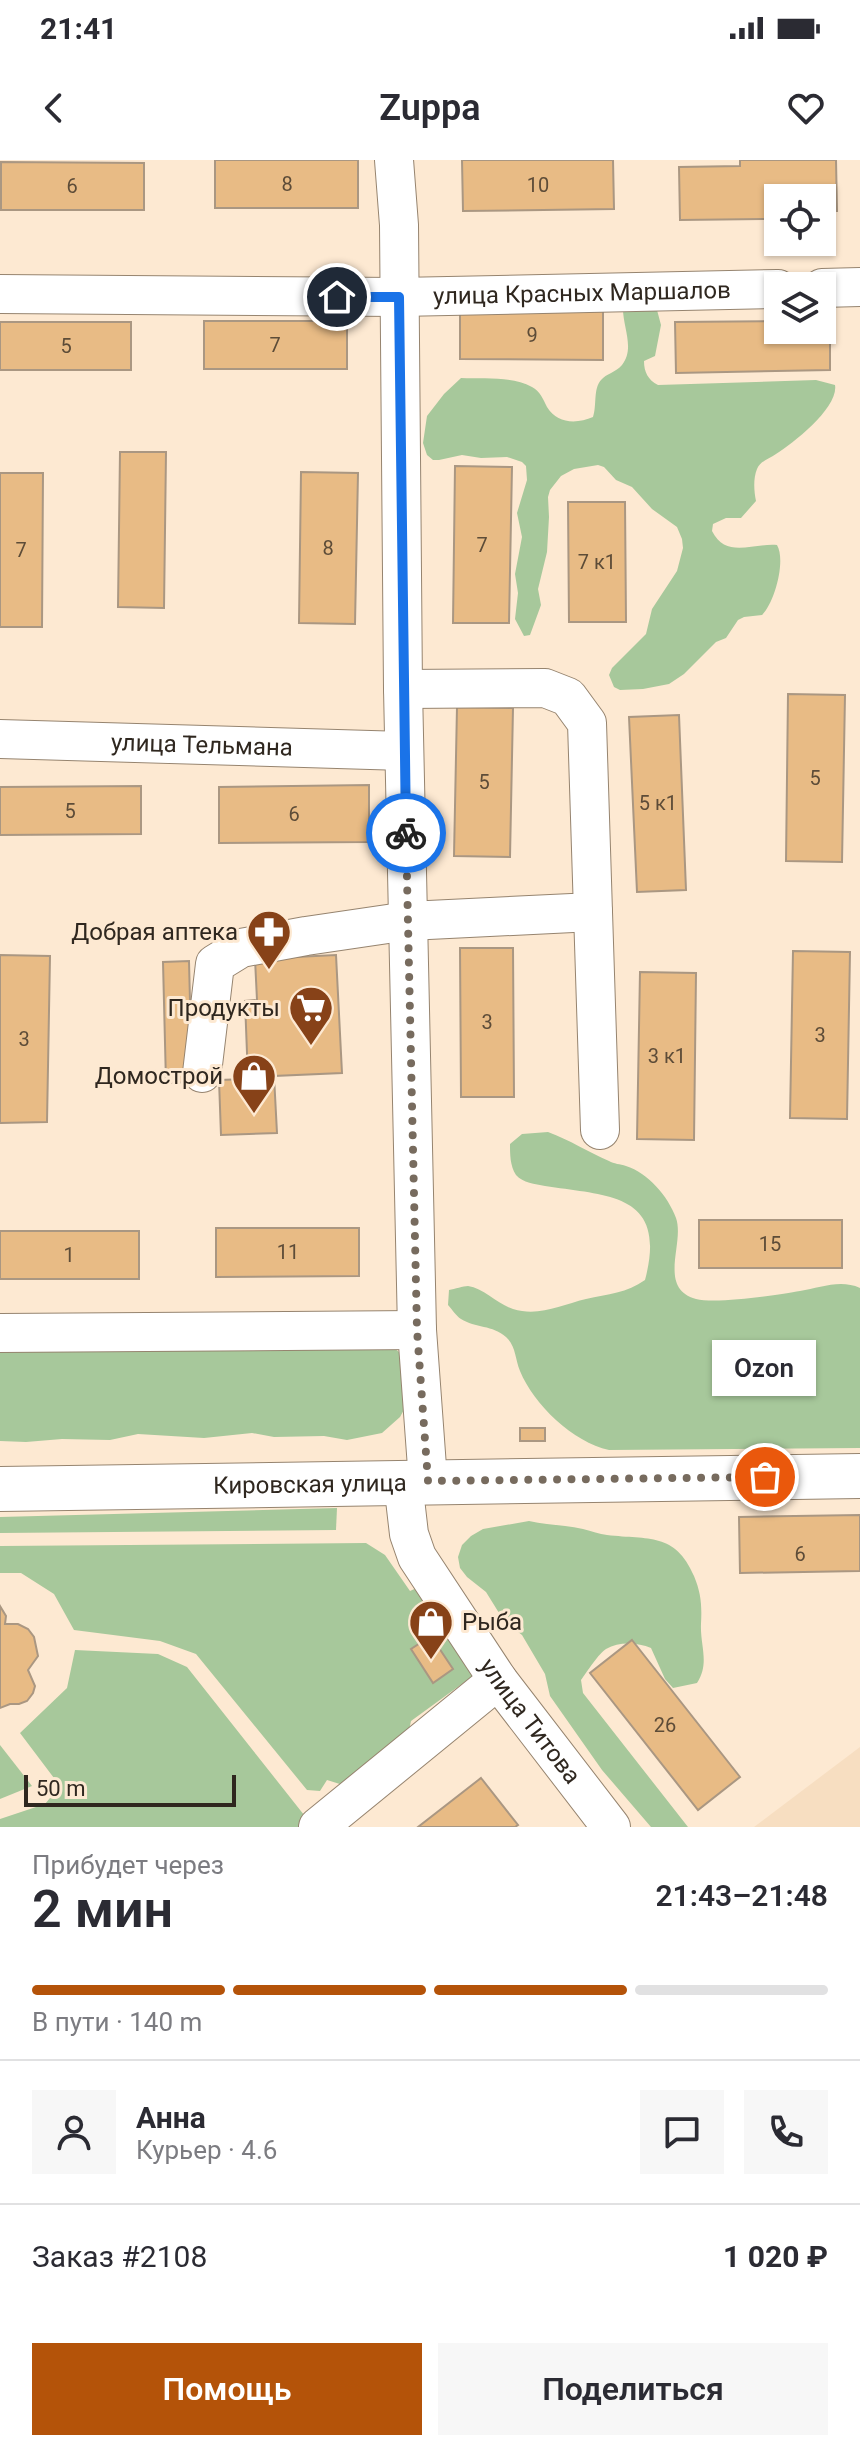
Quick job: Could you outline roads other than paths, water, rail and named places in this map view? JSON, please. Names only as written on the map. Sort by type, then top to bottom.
[{"type":"main road","name":"Кировская улица","points":[[0,1489],[860,1476]]},
{"type":"street","name":"улица Титова","points":[[394,160],[399,225],[404,751],[417,1330],[416,1482],[409,1534],[417,1557],[498,1680],[611,1827]]},
{"type":"street","points":[[836,288],[860,287]]},
{"type":"street","name":"улица Красных Маршалов","points":[[0,294],[399,297],[764,289]]},
{"type":"street","points":[[403,689],[545,688],[568,697],[587,723],[600,1130]]},
{"type":"street","name":"улица Тельмана","points":[[0,739],[404,751]]},
{"type":"street","points":[[202,1073],[215,964],[241,948],[408,921],[593,912]]},
{"type":"street","points":[[0,1333],[417,1330]]},
{"type":"street","points":[[318,1827],[498,1680]]},
{"type":"place","name":"Добрая аптека","points":[[269,971]]},
{"type":"place","name":"Продукты","points":[[311,1047]]},
{"type":"place","name":"Домострой","points":[[254,1115]]},
{"type":"place","name":"Ozon","points":[[765,1477]]},
{"type":"place","name":"Рыба","points":[[431,1661]]}]
